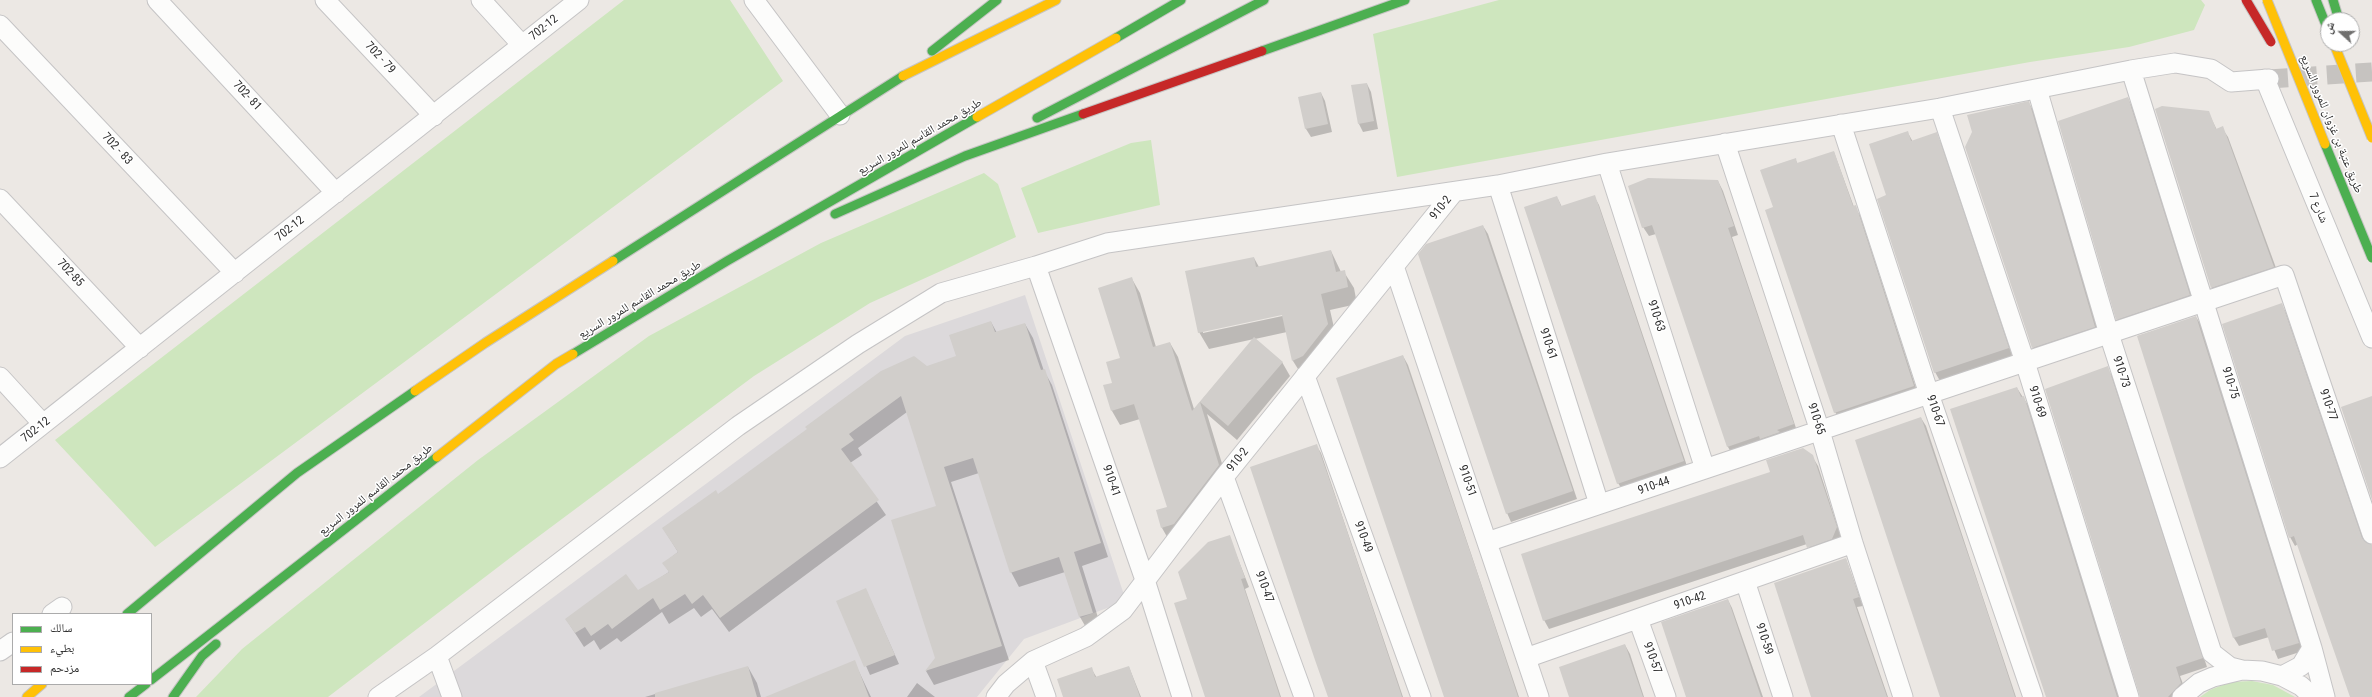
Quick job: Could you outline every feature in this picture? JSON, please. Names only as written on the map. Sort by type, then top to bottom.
[{"type":"highway","points":[[906,74],[997,0]]},
{"type":"highway","points":[[127,613],[297,473],[485,343],[906,74],[1056,0]]},
{"type":"highway","name":"طريق محمد القاسم للمرور السريع","points":[[152,679],[342,533],[556,364],[727,261],[1181,0]]},
{"type":"highway","points":[[828,216],[965,156],[1264,0]]},
{"type":"highway","points":[[965,156],[1404,0]]},
{"type":"highway","points":[[2246,0],[2277,54]]},
{"type":"highway","name":"طريق عتبة بن غزوان للمرور السريع","points":[[2267,0],[2372,258]]},
{"type":"highway","points":[[2316,0],[2321,12]]},
{"type":"highway","points":[[2333,0],[2337,12]]},
{"type":"highway","points":[[2337,52],[2372,138]]},
{"type":"highway","points":[[2356,72],[2372,122]]},
{"type":"highway","points":[[2273,78],[2352,209]]},
{"type":"highway","points":[[727,261],[807,226]]},
{"type":"highway","points":[[237,625],[342,533]]},
{"type":"highway","points":[[174,697],[202,656],[225,636]]},
{"type":"highway","points":[[27,697],[41,685]]},
{"type":"highway","points":[[129,697],[145,685]]},
{"type":"street","name":"702- 81","points":[[157,0],[336,193]]},
{"type":"street","name":"702 - 79","points":[[325,0],[434,116]]},
{"type":"street","points":[[481,0],[522,46]]},
{"type":"street","name":"702-12","points":[[0,458],[580,0]]},
{"type":"street","points":[[754,0],[840,116]]},
{"type":"street","name":"702 - 83","points":[[0,25],[234,273]]},
{"type":"street","points":[[378,697],[437,656],[738,426],[858,344],[941,293],[1036,266],[1108,243],[1498,185],[1607,163],[1940,108],[2131,70],[2175,63],[2211,69],[2231,82],[2273,78]]},
{"type":"street","name":"910-75","points":[[2131,70],[2205,302],[2313,652],[2325,697]]},
{"type":"street","name":"شارع 7","points":[[2273,78],[2372,338]]},
{"type":"street","name":"910-73","points":[[2037,89],[2109,334],[2212,653]]},
{"type":"street","name":"910-69","points":[[1940,108],[2024,362],[2129,697]]},
{"type":"street","name":"910-67","points":[[1840,124],[1929,394],[2033,697]]},
{"type":"street","name":"910-65","points":[[1725,143],[1820,431],[1853,543],[1903,697]]},
{"type":"street","name":"910-63","points":[[1607,163],[1706,469]]},
{"type":"street","name":"910-61","points":[[1498,185],[1599,504]]},
{"type":"street","name":"910-2","points":[[996,697],[1006,684],[1033,661],[1086,637],[1123,610],[1224,477],[1454,192]]},
{"type":"street","name":"702-85","points":[[0,199],[140,348]]},
{"type":"street","name":"910-41","points":[[1036,266],[1145,580],[1182,697]]},
{"type":"street","name":"910-51","points":[[1394,266],[1539,697]]},
{"type":"street","name":"910-44","points":[[1487,542],[2284,276]]},
{"type":"street","name":"910-77","points":[[2284,276],[2372,534]]},
{"type":"street","name":"910-49","points":[[1305,376],[1421,697]]},
{"type":"street","points":[[0,377],[44,424]]},
{"type":"street","name":"910-47","points":[[1224,477],[1304,697]]},
{"type":"street","name":"910-42","points":[[1526,658],[1853,543]]},
{"type":"street","name":"910-59","points":[[1745,581],[1783,697]]},
{"type":"street","name":"910-57","points":[[1638,619],[1666,697]]},
{"type":"street","points":[[0,651],[12,643]]},
{"type":"street","points":[[2282,676],[2301,666],[2313,652]]},
{"type":"street","points":[[2199,684],[2208,669],[2212,653],[2230,667],[2242,670],[2262,671],[2282,676],[2301,686],[2313,697]]},
{"type":"street","points":[[437,656],[452,697]]},
{"type":"street","points":[[1033,661],[1046,697]]},
{"type":"street","points":[[2182,697],[2199,684],[2212,677],[2242,670]]},
{"type":"shaded area","points":[[1025,295],[1126,601],[1024,639],[977,697],[419,697],[905,336]]},
{"type":"green space","points":[[624,0],[730,0],[783,81],[155,547],[55,440]]},
{"type":"green space","points":[[1499,0],[2201,0],[2205,5],[2194,30],[2129,47],[2030,62],[1397,177],[1373,34]]},
{"type":"green space","points":[[1151,140],[1160,205],[1038,233],[1021,188],[1131,143]]},
{"type":"green space","points":[[984,173],[998,184],[1016,237],[870,303],[754,376],[523,548],[328,697],[196,697],[242,649],[478,460],[649,336],[821,243]]},
{"type":"green space","points":[[2252,681],[2273,685],[2295,697],[2200,697],[2210,690],[2230,682]]},
{"type":"building","points":[[1367,83],[1374,121],[1358,124],[1351,85]]},
{"type":"building","points":[[1321,92],[1328,124],[1305,129],[1298,97]]},
{"type":"building","points":[[2128,97],[2190,295],[2116,320],[2058,121]]},
{"type":"building","points":[[2029,101],[2095,327],[2032,348],[1965,147],[1972,132],[1967,115]]},
{"type":"building","points":[[2162,106],[2209,111],[2216,129],[2223,126],[2274,267],[2211,288],[2155,109]]},
{"type":"building","points":[[1908,131],[1911,141],[1937,132],[2009,348],[1934,373],[1877,199],[1886,195],[1869,144]]},
{"type":"building","points":[[1834,151],[1853,206],[1856,205],[1914,386],[1834,413],[1765,210],[1773,207],[1760,170],[1796,158],[1797,163]]},
{"type":"building","points":[[1648,178],[1718,180],[1734,226],[1728,228],[1794,424],[1777,430],[1780,432],[1760,439],[1759,436],[1727,447],[1652,225],[1642,228],[1628,186]]},
{"type":"building","points":[[1595,195],[1684,461],[1617,484],[1524,207],[1557,196],[1561,206]]},
{"type":"building","points":[[1483,225],[1573,491],[1506,514],[1418,254],[1426,244]]},
{"type":"building","points":[[1331,250],[1336,272],[1345,270],[1348,287],[1321,294],[1328,324],[1303,356],[1292,361],[1282,315],[1198,333],[1185,271],[1254,257],[1256,267]]},
{"type":"building","points":[[1132,277],[1153,347],[1170,342],[1192,411],[1254,337],[1283,362],[1228,426],[1200,402],[1219,465],[1174,524],[1161,528],[1156,510],[1167,507],[1134,404],[1111,411],[1103,385],[1112,383],[1106,362],[1120,358],[1098,288]]},
{"type":"building","points":[[2282,303],[2362,538],[2365,542],[2372,545],[2372,697],[2350,697],[2294,536],[2289,538],[2222,324]]},
{"type":"building","points":[[2196,316],[2299,643],[2272,651],[2265,628],[2233,638],[2137,336]]},
{"type":"building","points":[[991,321],[995,332],[1025,323],[1041,370],[1045,369],[1101,543],[1074,552],[1093,613],[1079,617],[1059,557],[1010,573],[973,458],[944,467],[1002,646],[925,671],[935,658],[891,520],[936,506],[901,396],[849,434],[854,440],[841,449],[879,500],[720,618],[703,595],[692,604],[685,594],[660,610],[653,598],[612,629],[608,624],[591,636],[585,627],[575,633],[565,619],[626,574],[638,590],[669,572],[662,563],[678,552],[662,528],[716,490],[718,494],[807,429],[805,427],[881,371],[914,356],[927,366],[956,356],[949,335]]},
{"type":"building","points":[[1403,355],[1518,697],[1444,697],[1336,378]]},
{"type":"building","points":[[2108,366],[2203,658],[2176,667],[2181,683],[2168,697],[2140,697],[2045,389]]},
{"type":"building","points":[[2017,387],[2021,397],[2024,396],[2117,697],[2046,697],[1950,409]]},
{"type":"building","points":[[2372,396],[2372,500],[2341,407]]},
{"type":"building","points":[[1921,417],[2015,697],[1940,697],[1855,440]]},
{"type":"building","points":[[1317,444],[1402,697],[1328,697],[1250,467]]},
{"type":"building","points":[[1803,448],[1813,455],[1837,527],[1832,539],[1807,548],[1803,535],[1543,621],[1521,554],[1770,472],[1766,460]]},
{"type":"building","points":[[1230,535],[1245,578],[1241,579],[1280,697],[1205,697],[1174,603],[1187,599],[1178,572],[1208,542]]},
{"type":"building","points":[[1846,558],[1859,597],[1853,599],[1887,697],[1811,697],[1774,583]]},
{"type":"building","points":[[866,588],[895,655],[864,667],[836,601]]},
{"type":"building","points":[[1728,599],[1761,697],[1686,697],[1661,622]]},
{"type":"building","points":[[1625,644],[1643,697],[1569,697],[1559,667]]},
{"type":"building","points":[[855,660],[869,697],[765,697]]},
{"type":"building","points":[[748,666],[757,697],[655,697],[655,693]]},
{"type":"building","points":[[1129,666],[1140,697],[1063,697],[1057,679],[1092,667],[1095,677]]},
{"type":"tunnel","points":[[2269,79],[2372,72]]},
{"type":"traffic: fast","points":[[932,51],[997,0]]},
{"type":"traffic: fast","points":[[1116,38],[1181,0]]},
{"type":"traffic: fast","points":[[1037,118],[1264,0]]},
{"type":"traffic: fast","points":[[1262,51],[1405,0]]},
{"type":"traffic: fast","points":[[2316,0],[2321,12]]},
{"type":"traffic: fast","points":[[2333,0],[2337,12]]},
{"type":"traffic: fast","points":[[613,261],[903,76]]},
{"type":"traffic: fast","points":[[835,214],[965,156],[1083,114]]},
{"type":"traffic: fast","points":[[573,354],[727,261],[977,117]]},
{"type":"traffic: fast","points":[[2325,144],[2372,258]]},
{"type":"traffic: fast","points":[[128,613],[297,473],[415,391]]},
{"type":"traffic: fast","points":[[152,679],[437,457]]},
{"type":"traffic: fast","points":[[173,697],[202,656],[216,644]]},
{"type":"traffic: fast","points":[[129,697],[145,685]]},
{"type":"traffic: slow","points":[[903,76],[1056,0]]},
{"type":"traffic: slow","points":[[2267,0],[2325,144]]},
{"type":"traffic: slow","points":[[977,117],[1116,38]]},
{"type":"traffic: slow","points":[[2337,52],[2372,138]]},
{"type":"traffic: slow","points":[[415,391],[485,343],[613,261]]},
{"type":"traffic: slow","points":[[437,457],[556,364],[573,354]]},
{"type":"traffic: slow","points":[[27,697],[41,685]]},
{"type":"traffic: jam","points":[[2246,0],[2271,42]]},
{"type":"traffic: jam","points":[[1083,114],[1262,51]]}]
